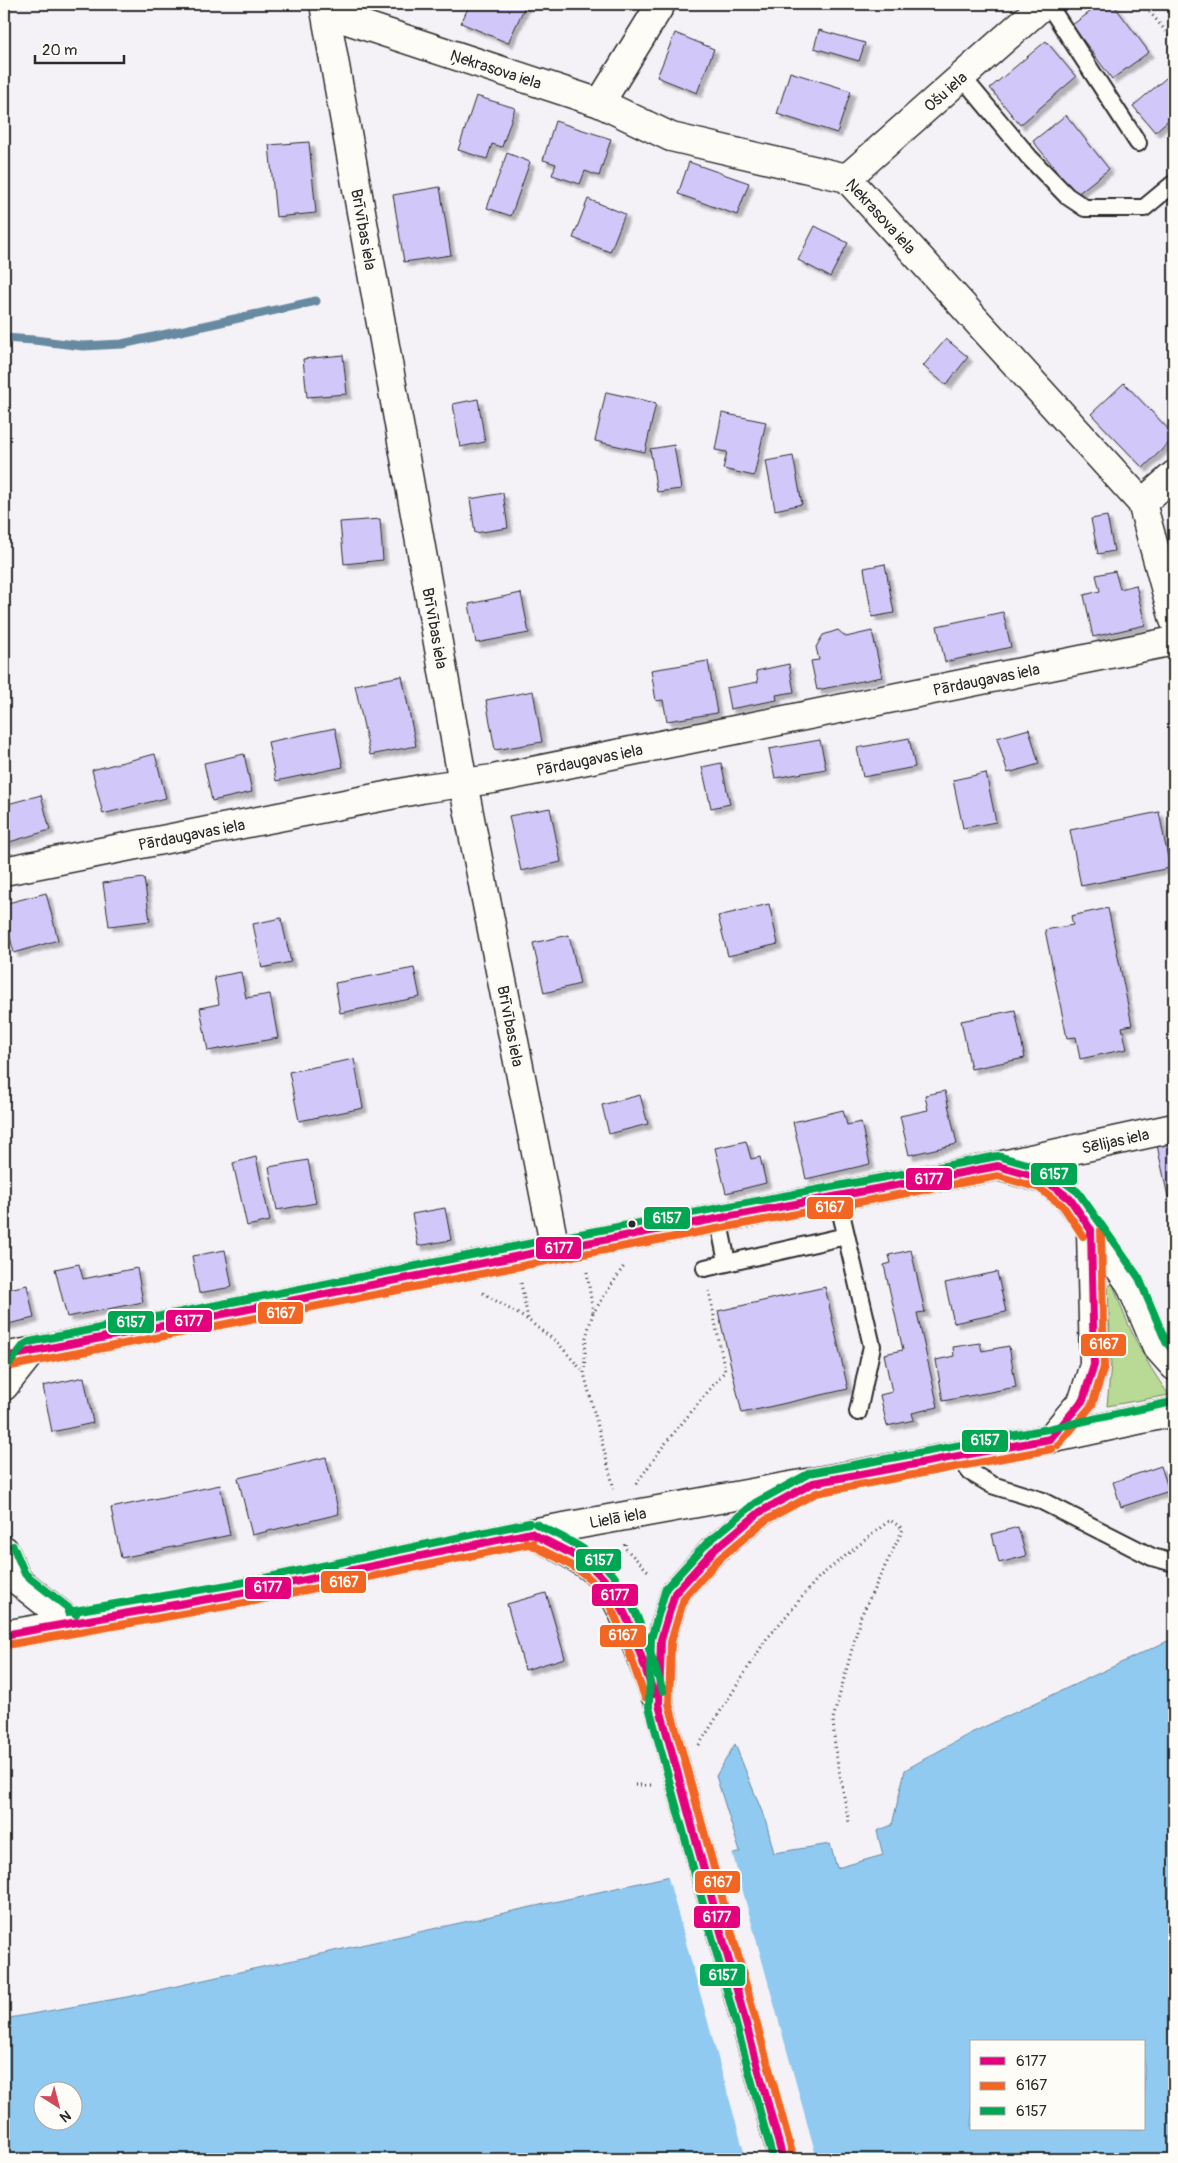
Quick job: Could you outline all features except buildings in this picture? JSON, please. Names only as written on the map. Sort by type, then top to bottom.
[{"type":"street","points":[[600,103],[661,4]]},
{"type":"street","name":"Ošu iela","points":[[847,178],[1046,4]]},
{"type":"street","name":"Ņekrasova iela","points":[[325,8],[600,103],[671,137],[847,178],[1142,503],[1174,620]]},
{"type":"street","name":"Brīvības iela","points":[[325,8],[462,783],[555,1249]]},
{"type":"street","points":[[1142,503],[1174,475]]},
{"type":"street","name":"Pārdaugavas iela","points":[[4,871],[426,788],[493,779],[1174,641]]},
{"type":"street","name":"Sēlijas iela","points":[[4,1357],[555,1249],[998,1166],[1174,1128]]},
{"type":"street","name":"Sēlijas iela","points":[[998,1166],[1044,1179],[1070,1199],[1130,1283],[1157,1347],[1174,1366]]},
{"type":"street","points":[[1050,1439],[1083,1400],[1094,1365],[1091,1230]]},
{"type":"street","points":[[4,1386],[31,1352]]},
{"type":"street","name":"Lielā iela","points":[[4,1635],[242,1593],[531,1533],[1050,1439],[1174,1412]]},
{"type":"street","points":[[659,1705],[660,1640],[675,1593],[713,1551],[760,1512],[813,1483]]},
{"type":"street","points":[[531,1533],[572,1556],[597,1573],[615,1593],[659,1705],[783,2159]]},
{"type":"street","points":[[4,1550],[17,1580],[70,1622]]},
{"type":"lane","points":[[1046,4],[1138,143]]},
{"type":"lane","points":[[963,78],[1029,157],[1068,196],[1085,208],[1144,208],[1173,184]]},
{"type":"lane","points":[[837,1196],[872,1346],[858,1412]]},
{"type":"lane","points":[[718,1218],[728,1262]]},
{"type":"lane","points":[[705,1268],[846,1236]]},
{"type":"lane","points":[[958,1456],[970,1472],[992,1486],[1040,1500],[1152,1557],[1174,1563]]},
{"type":"path","points":[[1143,4],[1174,41]]},
{"type":"path","points":[[616,1497],[584,1373],[586,1337],[593,1313],[627,1261]]},
{"type":"path","points":[[648,1469],[664,1445],[725,1371],[705,1268]]},
{"type":"path","points":[[587,1274],[593,1313]]},
{"type":"path","points":[[522,1288],[528,1320]]},
{"type":"path","points":[[478,1290],[528,1320],[558,1343],[584,1373]]},
{"type":"path","points":[[696,1751],[764,1641],[819,1577],[890,1520],[903,1529],[861,1616],[833,1719],[849,1823]]},
{"type":"path","points":[[625,1548],[650,1574]]},
{"type":"path","points":[[635,1785],[655,1785]]},
{"type":"green space","points":[[1113,1284],[1136,1342],[1169,1395],[1107,1406],[1111,1365],[1108,1286]]},
{"type":"water","points":[[1174,1638],[1174,2159],[4,2159],[4,2019],[132,1996],[666,1877],[740,1852],[716,1776],[735,1744],[766,1822],[774,1853],[830,1844],[837,1868],[883,1855],[877,1831],[892,1825],[905,1770],[969,1734]]},
{"type":"pier","points":[[732,1852],[817,2159],[746,2159],[667,1874]]},
{"type":"waterway","points":[[4,338],[83,346],[122,344],[316,301]]},
{"type":"transit line","name":"6157","points":[[4,1370],[24,1345],[29,1342],[553,1239],[998,1156],[1048,1170],[1078,1192],[1139,1278],[1166,1342],[1174,1351]]},
{"type":"transit line","name":"6177","points":[[4,1357],[555,1249],[998,1166],[1044,1179],[1070,1199],[1091,1230]]},
{"type":"transit line","name":"6167","points":[[6,1367],[557,1259],[998,1176],[1039,1188],[1063,1206],[1083,1236]]},
{"type":"transit line","name":"6177","points":[[1050,1439],[1083,1400],[1094,1365],[1091,1230]]},
{"type":"transit line","name":"6167","points":[[1058,1445],[1092,1405],[1104,1367],[1101,1230]]},
{"type":"transit line","name":"6157","points":[[773,2159],[649,1707],[651,1639],[666,1588],[707,1543],[755,1503],[810,1473],[1048,1429],[1172,1402]]},
{"type":"transit line","name":"6177","points":[[783,2159],[659,1705],[661,1640],[675,1593],[713,1551],[760,1512],[813,1483],[1050,1439]]},
{"type":"transit line","name":"6167","points":[[793,2156],[669,1704],[671,1642],[684,1598],[720,1558],[766,1520],[816,1493],[1052,1449]]},
{"type":"transit line","name":"6157","points":[[68,1612],[240,1583],[529,1523]]},
{"type":"transit line","name":"6157","points":[[536,1524],[572,1542],[598,1559],[616,1579],[625,1593],[640,1625],[663,1691]]},
{"type":"transit line","name":"6177","points":[[531,1533],[582,1560],[597,1572],[607,1584],[625,1613],[654,1694]]},
{"type":"transit line","name":"6177","points":[[4,1635],[242,1593],[531,1533]]},
{"type":"transit line","name":"6167","points":[[526,1542],[575,1568],[590,1579],[600,1590],[623,1635],[645,1697]]},
{"type":"transit line","name":"6167","points":[[6,1645],[244,1603],[533,1543]]},
{"type":"transit line","name":"6157","points":[[13,1546],[25,1574],[76,1614]]}]
